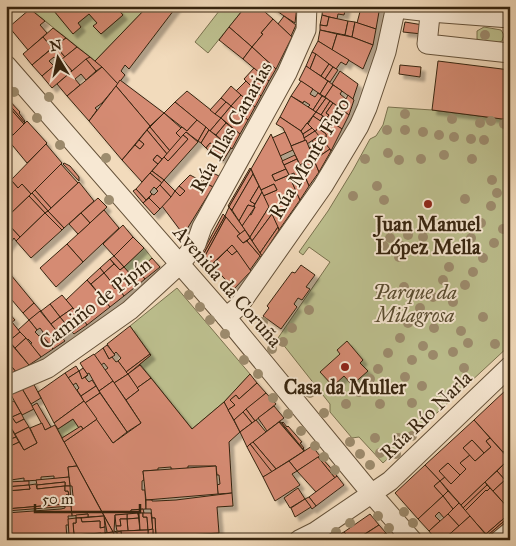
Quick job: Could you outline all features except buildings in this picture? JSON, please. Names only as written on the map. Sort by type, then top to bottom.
[{"type":"street","name":"Rúa Illas Canarias","points":[[180,264],[196,244],[202,227],[287,73],[306,30],[307,6]]},
{"type":"street","points":[[396,7],[510,18]]},
{"type":"street","name":"Rúa Monte Faro","points":[[226,317],[238,307],[323,186],[359,126],[386,52],[396,7]]},
{"type":"street","points":[[431,9],[427,44],[510,53]]},
{"type":"street","name":"Avenida da Coruña","points":[[6,65],[226,317],[412,540]]},
{"type":"street","name":"Camiño de Pipín","points":[[6,386],[48,368],[130,310],[180,264]]},
{"type":"street","name":"Rúa Río Narla","points":[[299,540],[315,532],[390,481],[510,366]]},
{"type":"street","points":[[500,540],[510,532]]},
{"type":"green space","points":[[33,6],[59,6],[54,11],[73,33],[78,23],[89,14],[97,23],[94,26],[101,34],[123,15],[117,9],[120,6],[148,6],[95,61],[30,9]]},
{"type":"green space","points":[[223,6],[246,6],[208,53],[195,42]]},
{"type":"green space","points":[[484,27],[501,30],[504,35],[502,41],[489,43],[477,39],[477,31]]},
{"type":"green space","name":"Parque da Milagrosa","points":[[388,107],[432,110],[510,120],[510,345],[383,463],[359,437],[352,438],[330,412],[330,404],[278,338],[330,262],[309,247],[303,255],[299,252],[328,211],[370,139],[376,136],[383,125]]},
{"type":"green space","points":[[144,248],[152,258],[132,276],[124,267]]},
{"type":"green space","points":[[177,288],[250,374],[224,402],[192,429],[140,364],[151,355],[130,326]]},
{"type":"green space","points":[[73,419],[79,428],[62,438],[58,429]]},
{"type":"place","name":"Juan Manuel López Mella","points":[[428,204]]},
{"type":"place","name":"Casa da Muller","points":[[345,367]]}]
